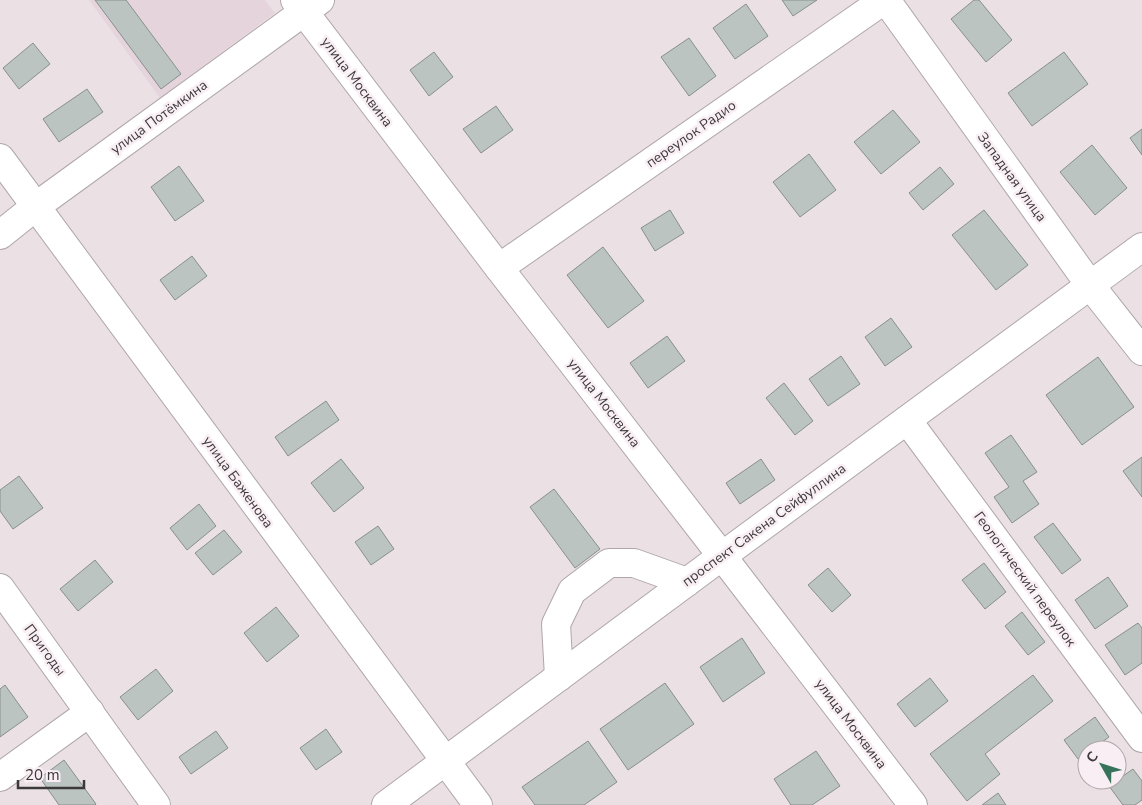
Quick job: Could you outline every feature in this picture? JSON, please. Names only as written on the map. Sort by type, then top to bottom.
[{"type":"street","name":"переулок Радио","points":[[499,268],[885,0]]},
{"type":"street","name":"Западная улица","points":[[885,0],[1090,285],[1142,351]]},
{"type":"street","name":"улица Москвина","points":[[306,4],[499,268],[913,805]]},
{"type":"street","name":"улица Потёмкина","points":[[0,235],[306,4]]},
{"type":"street","name":"улица Баженова","points":[[0,158],[478,805]]},
{"type":"street","name":"проспект Сакена Сейфуллина","points":[[386,805],[1142,247]]},
{"type":"street","name":"Геологический переулок","points":[[907,420],[1142,738]]},
{"type":"street","points":[[559,677],[556,624],[572,591],[608,563],[634,563],[687,582]]},
{"type":"street","name":"Пригоды","points":[[0,588],[156,805]]},
{"type":"street","points":[[0,777],[90,712]]},
{"type":"shaded area","points":[[89,0],[265,0],[275,13],[160,98]]},
{"type":"building","points":[[95,0],[126,0],[181,74],[161,89]]},
{"type":"building","points":[[782,0],[817,0],[793,16]]},
{"type":"building","points":[[974,0],[979,0],[1012,40],[986,62],[951,19]]},
{"type":"building","points":[[746,4],[768,36],[735,59],[713,28]]},
{"type":"building","points":[[689,38],[716,76],[689,96],[661,57]]},
{"type":"building","points":[[33,43],[50,64],[19,89],[3,68]]},
{"type":"building","points":[[434,52],[453,77],[429,96],[410,70]]},
{"type":"building","points":[[1064,52],[1088,84],[1032,126],[1008,93]]},
{"type":"building","points":[[87,89],[103,112],[59,142],[43,119]]},
{"type":"building","points":[[496,106],[513,130],[481,153],[463,129]]},
{"type":"building","points":[[893,110],[920,142],[881,174],[854,142]]},
{"type":"building","points":[[1142,129],[1142,155],[1130,138]]},
{"type":"building","points":[[1092,145],[1127,188],[1095,215],[1060,172]]},
{"type":"building","points":[[809,154],[836,190],[800,217],[773,182]]},
{"type":"building","points":[[179,166],[204,201],[175,221],[151,187]]},
{"type":"building","points":[[940,167],[954,184],[923,210],[909,193]]},
{"type":"building","points":[[670,210],[684,233],[655,251],[641,228]]},
{"type":"building","points":[[984,210],[1028,265],[996,290],[952,235]]},
{"type":"building","points":[[603,247],[644,301],[608,328],[567,275]]},
{"type":"building","points":[[192,256],[207,276],[175,300],[160,280]]},
{"type":"building","points":[[891,318],[912,347],[885,366],[865,337]]},
{"type":"building","points":[[667,336],[685,361],[648,388],[630,363]]},
{"type":"building","points":[[841,356],[860,384],[828,406],[809,379]]},
{"type":"building","points":[[1098,357],[1134,407],[1082,445],[1046,395]]},
{"type":"building","points":[[784,383],[813,421],[795,435],[766,398]]},
{"type":"building","points":[[326,401],[339,420],[288,456],[275,437]]},
{"type":"building","points":[[1011,435],[1037,472],[1023,481],[1039,504],[1012,523],[994,497],[1009,487],[985,453]]},
{"type":"building","points":[[1142,457],[1142,497],[1123,471]]},
{"type":"building","points":[[341,459],[364,488],[334,512],[311,483]]},
{"type":"building","points":[[761,459],[775,480],[740,504],[726,483]]},
{"type":"building","points":[[19,476],[43,508],[13,529],[0,511],[0,490]]},
{"type":"building","points":[[554,489],[600,549],[575,568],[530,507]]},
{"type":"building","points":[[199,504],[216,526],[187,550],[170,528]]},
{"type":"building","points":[[1053,523],[1081,560],[1062,574],[1034,537]]},
{"type":"building","points":[[378,526],[394,549],[371,565],[355,542]]},
{"type":"building","points":[[224,530],[242,552],[213,575],[195,553]]},
{"type":"building","points":[[95,560],[113,582],[78,611],[60,589]]},
{"type":"building","points":[[984,563],[1006,592],[985,609],[962,580]]},
{"type":"building","points":[[828,568],[851,595],[832,612],[808,585]]},
{"type":"building","points":[[1108,577],[1128,606],[1095,629],[1075,600]]},
{"type":"building","points":[[276,607],[299,636],[267,662],[244,633]]},
{"type":"building","points":[[1022,612],[1045,642],[1028,655],[1005,626]]},
{"type":"building","points":[[1138,623],[1142,628],[1142,663],[1125,675],[1105,645]]},
{"type":"building","points":[[742,638],[765,673],[723,702],[700,667]]},
{"type":"building","points":[[156,669],[173,691],[138,720],[120,697]]},
{"type":"building","points":[[1033,675],[1053,701],[985,754],[1000,774],[967,801],[930,754]]},
{"type":"building","points":[[930,678],[948,701],[915,727],[897,704]]},
{"type":"building","points":[[665,683],[694,724],[628,770],[600,729]]},
{"type":"building","points":[[5,685],[28,717],[0,737],[0,689]]},
{"type":"building","points":[[1095,717],[1109,737],[1105,740],[1077,740],[1077,758],[1064,740]]},
{"type":"building","points":[[326,729],[342,752],[316,770],[300,748]]},
{"type":"building","points":[[216,731],[228,748],[191,774],[179,757]]},
{"type":"building","points":[[588,741],[617,782],[584,805],[535,805],[522,787]]},
{"type":"building","points":[[816,751],[840,786],[812,805],[791,805],[774,779]]},
{"type":"building","points":[[64,760],[95,805],[59,805],[40,778]]},
{"type":"building","points":[[1133,769],[1142,781],[1142,800],[1135,805],[1123,805],[1112,790],[1127,790],[1127,773]]},
{"type":"building","points":[[998,793],[1006,805],[982,805]]}]
